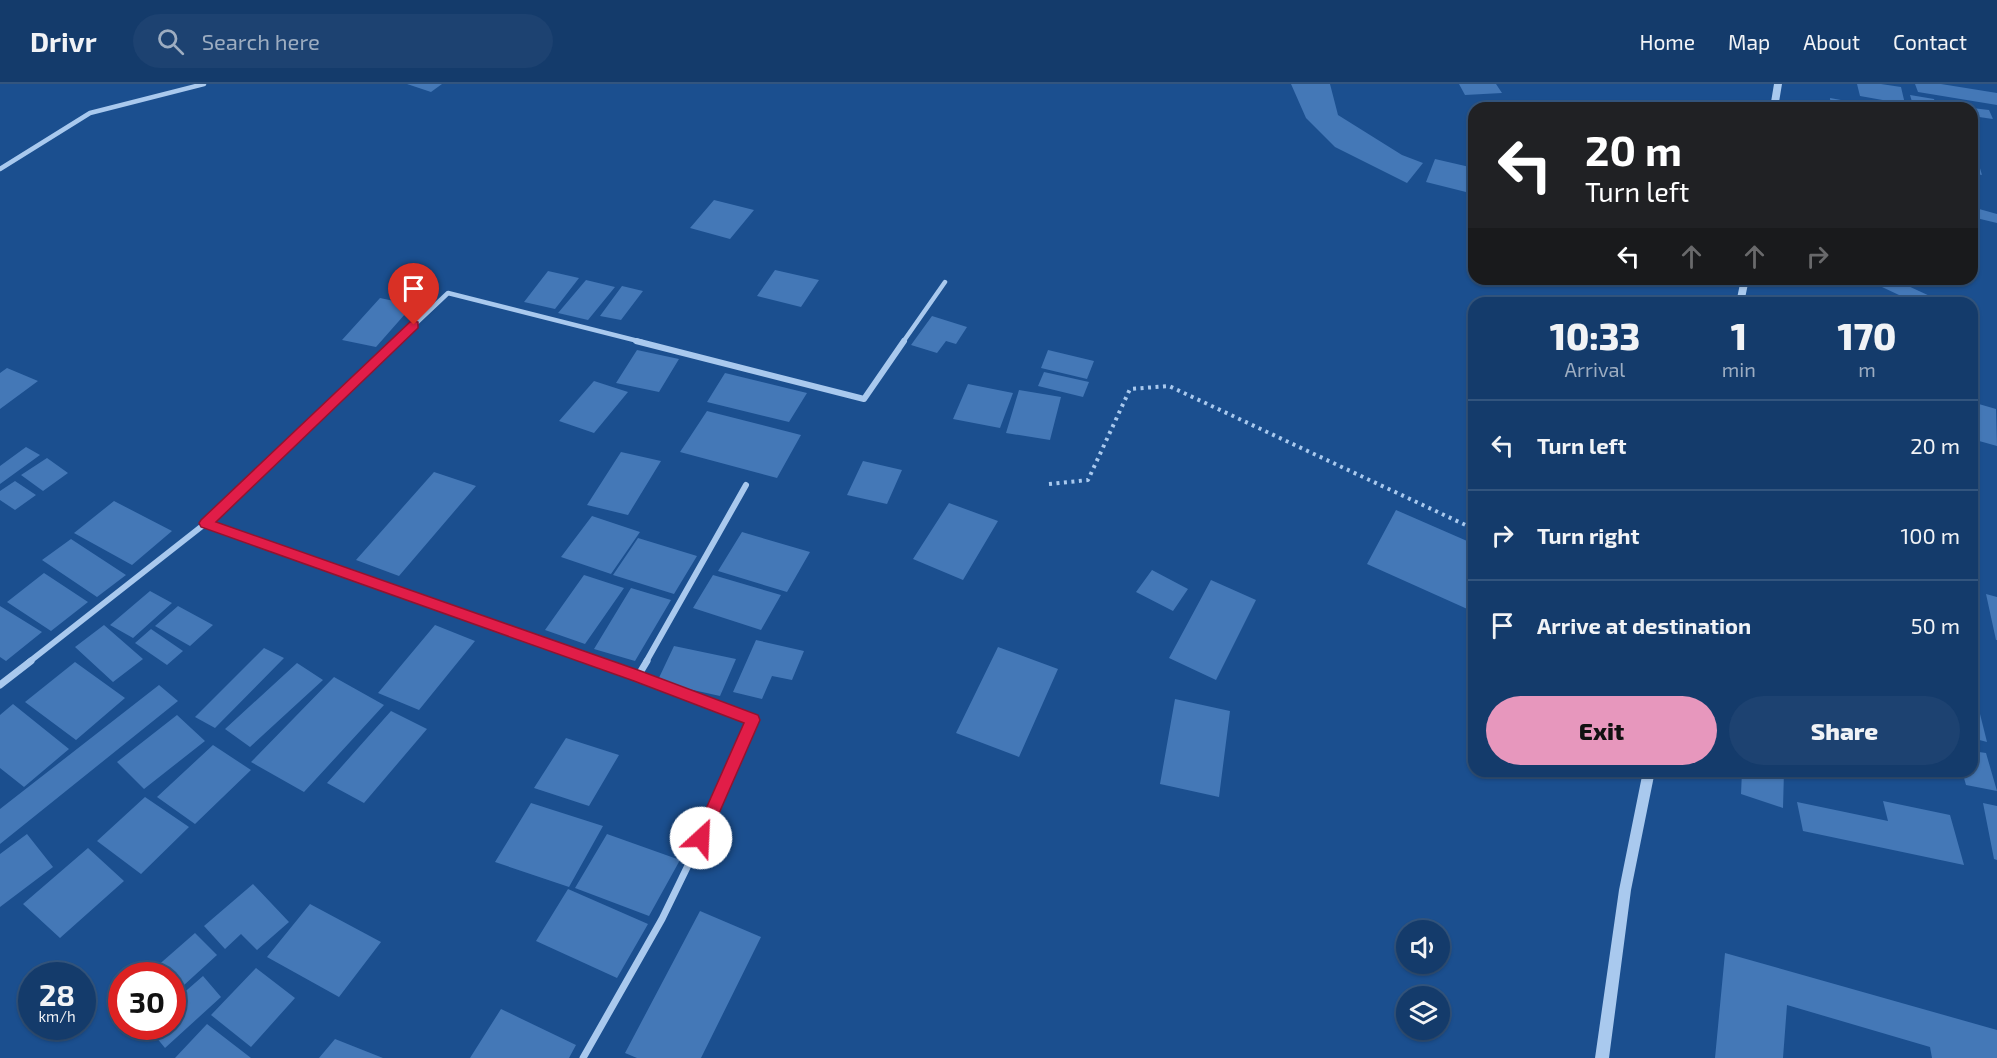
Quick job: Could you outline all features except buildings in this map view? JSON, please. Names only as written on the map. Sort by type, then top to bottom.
[{"type":"street","points":[[0,169],[90,113],[204,84]]},
{"type":"street","points":[[1775,102],[1778,84]]},
{"type":"street","points":[[0,685],[206,523],[448,293],[864,399],[945,282]]},
{"type":"street","points":[[638,676],[746,485]]},
{"type":"street","points":[[206,523],[638,676],[753,720],[711,818],[662,919],[583,1058]]},
{"type":"street","points":[[1602,1058],[1625,890],[1648,777]]},
{"type":"path","points":[[1049,484],[1088,480],[1130,389],[1169,386],[1468,526]]},
{"type":"route","points":[[414,325],[206,523],[638,676],[753,720],[701,838]]}]
